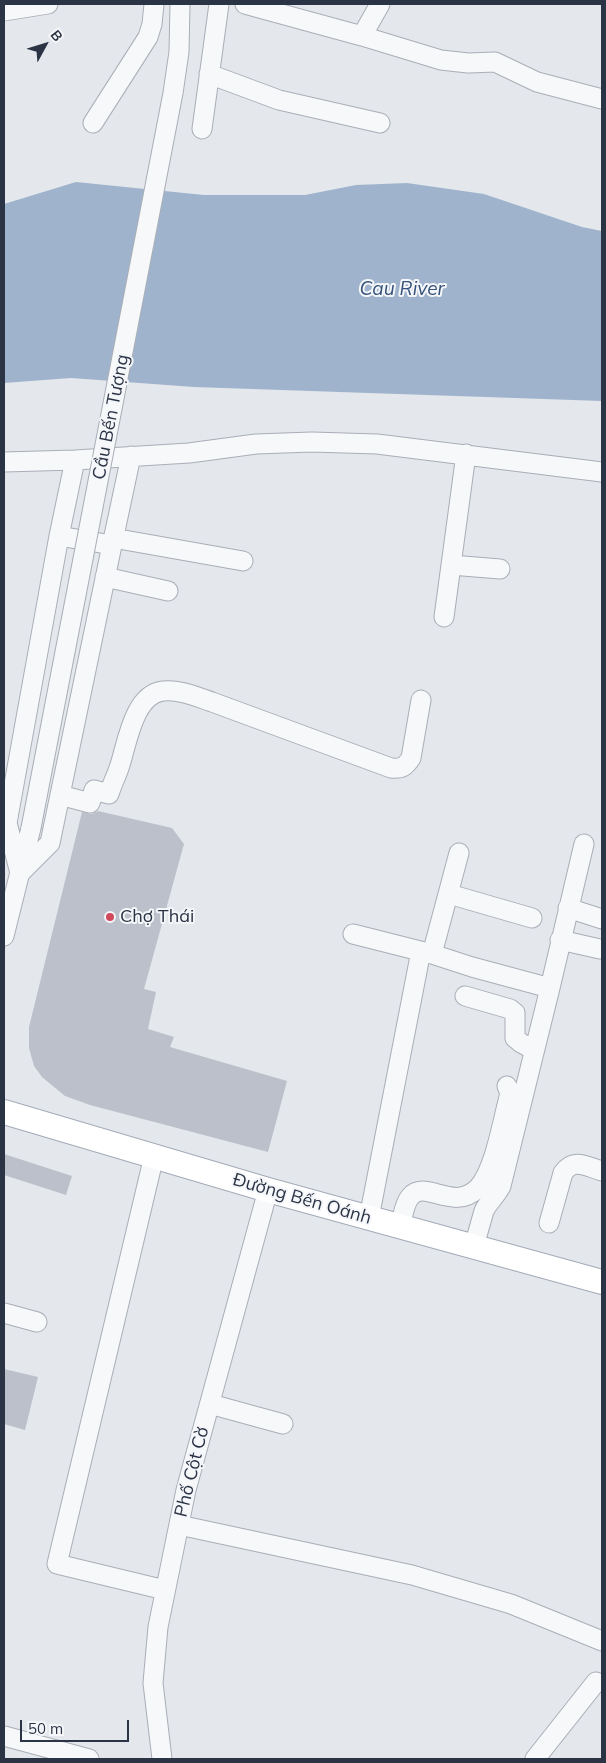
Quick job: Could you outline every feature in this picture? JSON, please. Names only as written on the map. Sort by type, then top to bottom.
[{"type":"main road","name":"Đường Bến Oánh","points":[[4,1112],[268,1190],[602,1282]]},
{"type":"street","points":[[4,11],[41,4]]},
{"type":"street","points":[[93,123],[148,37],[152,24],[154,4]]},
{"type":"street","name":"Cầu Bến Tượng","points":[[4,936],[31,828],[174,93],[179,52],[180,4]]},
{"type":"street","points":[[202,130],[219,4]]},
{"type":"street","points":[[245,4],[441,60],[468,63],[496,62],[537,82],[602,99]]},
{"type":"street","points":[[362,36],[380,4]]},
{"type":"street","points":[[209,74],[279,100],[380,123]]},
{"type":"street","points":[[4,462],[189,453],[256,444],[312,442],[377,444],[602,472]]},
{"type":"street","points":[[444,617],[466,454]]},
{"type":"street","points":[[20,873],[50,843],[130,456]]},
{"type":"street","points":[[20,873],[7,823],[59,536],[75,460]]},
{"type":"street","points":[[59,536],[113,541],[243,561]]},
{"type":"street","points":[[451,565],[500,569]]},
{"type":"street","points":[[105,577],[168,591]]},
{"type":"street","points":[[60,795],[90,803],[94,790],[109,794],[120,765],[130,728],[141,706],[150,696],[162,691],[185,694],[212,702],[391,768],[400,769],[406,766],[411,758],[421,700]]},
{"type":"street","points":[[474,1246],[486,1206],[497,1194],[500,1186],[584,844]]},
{"type":"street","points":[[369,1218],[426,952],[449,894],[459,853]]},
{"type":"street","points":[[449,894],[532,918]]},
{"type":"street","points":[[568,908],[602,919]]},
{"type":"street","points":[[353,934],[426,952],[472,967],[550,988]]},
{"type":"street","points":[[560,940],[600,949]]},
{"type":"street","points":[[465,996],[510,1009],[515,1013],[515,1038],[520,1044],[534,1050]]},
{"type":"street","points":[[400,1226],[410,1198],[417,1191],[426,1191],[458,1198],[467,1196],[482,1182],[492,1162],[510,1093],[507,1086]]},
{"type":"street","points":[[154,1156],[57,1564],[165,1590]]},
{"type":"street","points":[[549,1223],[564,1173],[568,1166],[576,1164],[602,1171]]},
{"type":"street","name":"Phố Cột Cờ","points":[[162,1759],[154,1683],[158,1627],[186,1490],[268,1190]]},
{"type":"street","points":[[4,1313],[37,1322]]},
{"type":"street","points":[[210,1404],[283,1424]]},
{"type":"street","points":[[179,1525],[412,1575],[511,1604],[602,1641]]},
{"type":"street","points":[[535,1759],[596,1682]]},
{"type":"street","points":[[4,1736],[88,1759]]},
{"type":"water","name":"Cau River","points":[[76,182],[204,195],[305,195],[356,185],[407,183],[484,194],[582,227],[602,231],[602,401],[194,387],[71,378],[4,383],[4,204]]},
{"type":"building","name":"Chợ Thái","points":[[98,811],[172,828],[184,844],[144,989],[156,992],[148,1029],[174,1037],[170,1047],[287,1081],[268,1152],[90,1105],[65,1096],[42,1077],[34,1066],[29,1048],[29,1027],[82,812],[92,814]]},
{"type":"building","points":[[4,1154],[72,1176],[66,1195],[4,1175]]},
{"type":"building","points":[[4,1369],[38,1377],[25,1430],[4,1424]]},
{"type":"place","name":"Chợ Thái","points":[[110,917]]}]
